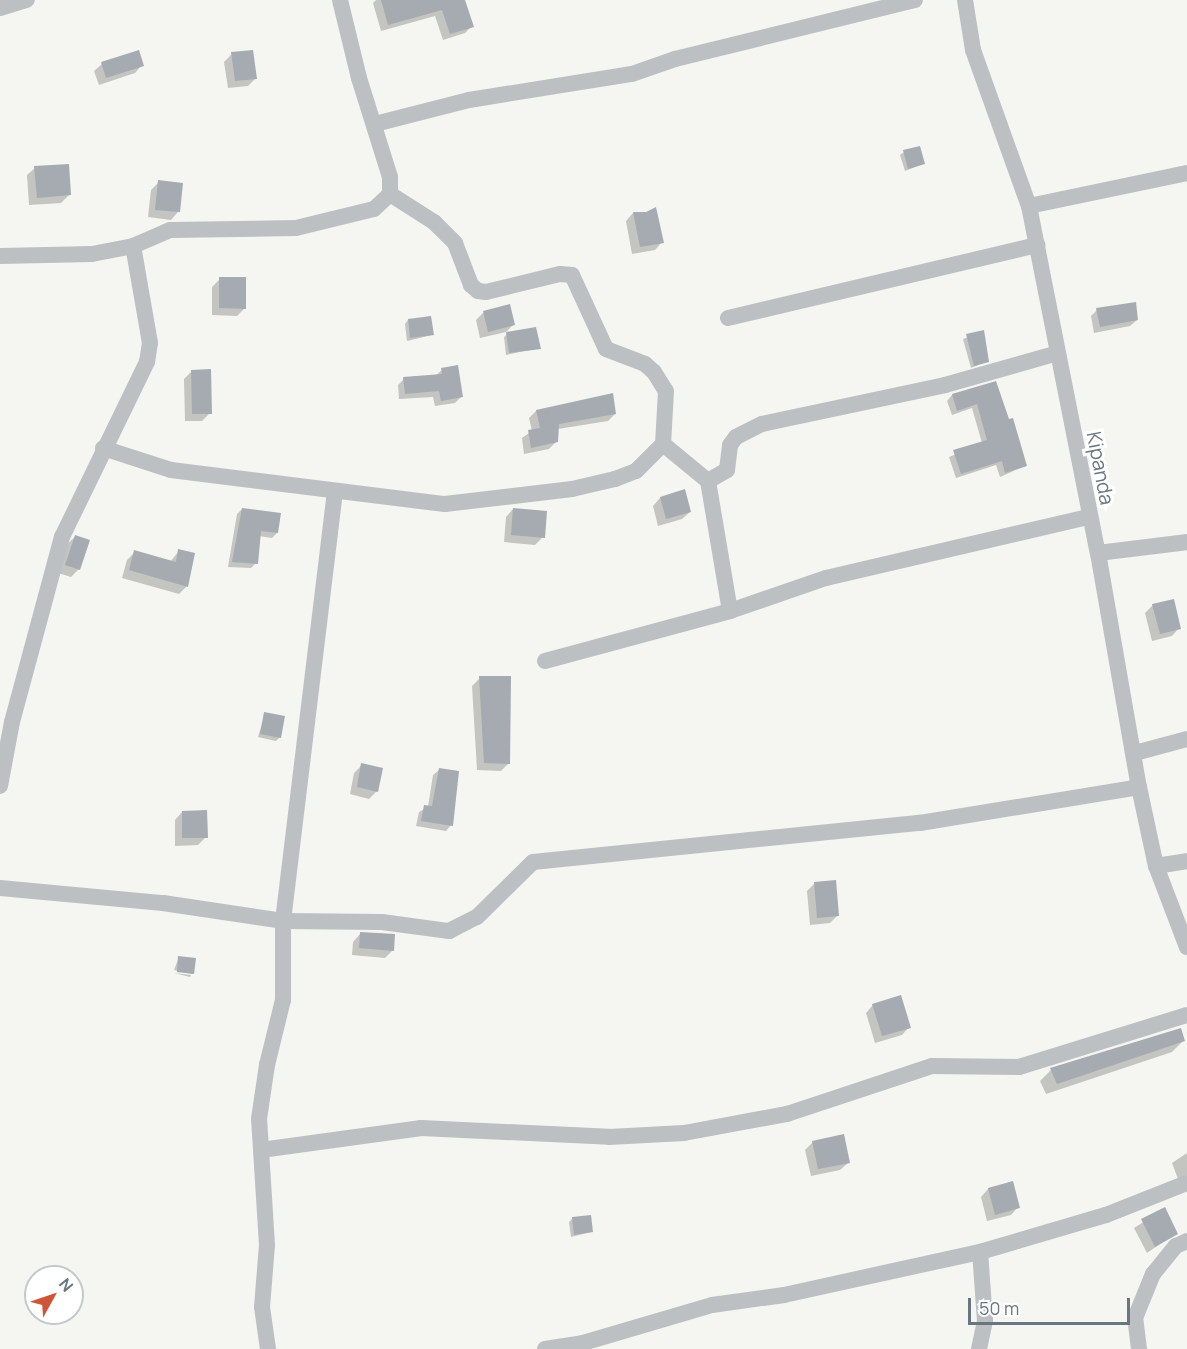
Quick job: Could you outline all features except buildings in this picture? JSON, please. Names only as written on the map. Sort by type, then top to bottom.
[{"type":"street","points":[[0,8],[27,0]]},
{"type":"street","points":[[340,0],[359,78],[387,163],[390,194]]},
{"type":"street","points":[[375,124],[458,103],[632,74],[675,59],[915,0]]},
{"type":"street","name":"Kipanda","points":[[965,0],[973,50],[1029,206],[1089,517],[1098,553],[1139,787],[1156,866],[1187,946]]},
{"type":"street","points":[[1029,206],[1187,173]]},
{"type":"street","points":[[0,256],[92,254],[133,246],[185,228],[317,225],[374,209],[390,194]]},
{"type":"street","points":[[104,448],[171,470],[445,504],[572,489],[636,471],[663,444],[666,391],[645,364],[606,349],[572,275],[560,274],[478,291],[471,285],[455,243],[434,222],[390,194]]},
{"type":"street","points":[[728,318],[1037,245]]},
{"type":"street","points":[[0,786],[12,722],[62,537],[147,362],[150,343],[133,246]]},
{"type":"street","points":[[708,481],[727,470],[730,446],[736,437],[762,424],[945,385],[1058,353]]},
{"type":"street","points":[[663,444],[708,481],[730,610]]},
{"type":"street","points":[[268,1349],[262,1307],[267,1245],[259,1119],[267,1065],[283,1000],[283,921],[335,491]]},
{"type":"street","points":[[545,661],[730,610],[826,578],[1089,517]]},
{"type":"street","points":[[1098,553],[1187,542]]},
{"type":"street","points":[[1134,753],[1187,739]]},
{"type":"street","points":[[0,888],[163,903],[283,921],[382,922],[449,930],[477,917],[533,862],[920,823],[1139,787]]},
{"type":"street","points":[[1156,866],[1187,861]]},
{"type":"street","points":[[261,1150],[421,1128],[492,1134],[609,1137],[684,1133],[787,1114],[932,1066],[1019,1067],[1187,1015]]},
{"type":"street","points":[[545,1349],[583,1343],[712,1305],[784,1295],[980,1252],[1106,1215],[1187,1183]]},
{"type":"street","points":[[1139,1349],[1135,1318],[1153,1274],[1176,1246],[1187,1241]]},
{"type":"street","points":[[979,1349],[985,1321],[980,1252]]}]
